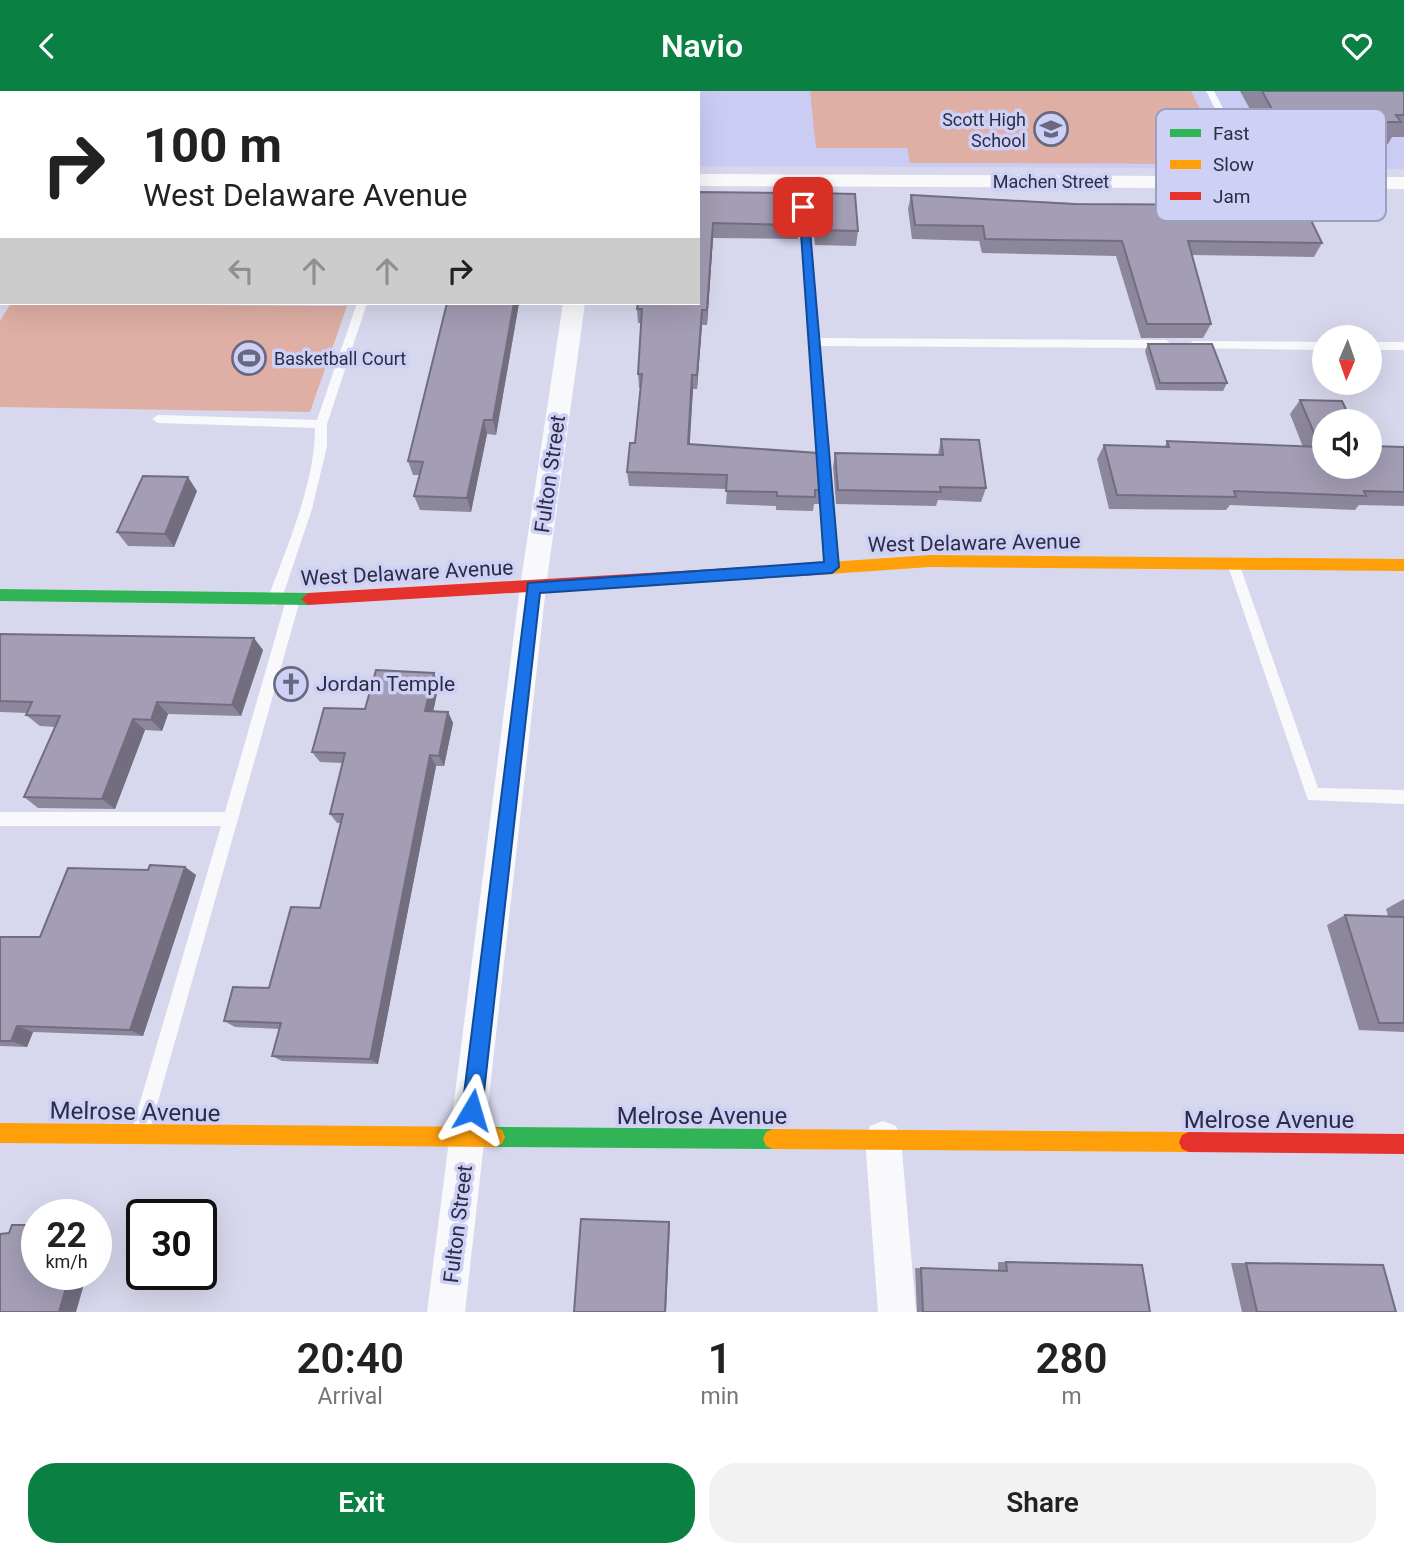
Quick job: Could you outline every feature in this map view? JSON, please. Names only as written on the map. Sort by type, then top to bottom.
[{"type":"street","name":"Machen Street","points":[[700,180],[1156,182]]},
{"type":"street","name":"Machen Street","points":[[1386,183],[1404,183]]},
{"type":"street","name":"Fulton Street","points":[[446,1312],[469,1138],[533,587],[574,305]]},
{"type":"street","name":"West Delaware Avenue","points":[[0,595],[274,601],[930,561],[1404,565]]},
{"type":"street","name":"Melrose Avenue","points":[[0,1133],[1404,1144]]},
{"type":"street","points":[[883,1139],[897,1312]]},
{"type":"lane","points":[[1210,91],[1219,109]]},
{"type":"lane","points":[[801,180],[832,567]]},
{"type":"lane","points":[[274,601],[306,509],[321,446],[321,425],[361,305]]},
{"type":"lane","points":[[814,342],[1173,344]]},
{"type":"lane","points":[[1187,345],[1312,346]]},
{"type":"lane","points":[[1382,346],[1404,346]]},
{"type":"lane","points":[[158,419],[321,425]]},
{"type":"lane","points":[[1233,563],[1313,795],[1404,797]]},
{"type":"lane","points":[[139,1134],[293,600]]},
{"type":"lane","points":[[0,819],[230,819]]},
{"type":"shaded area","name":"Scott High School","points":[[700,91],[1404,91],[1404,169],[1386,169],[1386,109],[1156,109],[1156,168],[700,166]]},
{"type":"shaded area","points":[[810,91],[1191,91],[1200,109],[1156,109],[1156,164],[910,163],[907,148],[816,148]]},
{"type":"shaded area","points":[[10,305],[347,306],[310,412],[0,407],[0,321]]},
{"type":"building","points":[[1262,91],[1404,91],[1404,115],[1396,115],[1401,122],[1386,122],[1386,109],[1272,109]]},
{"type":"building","points":[[700,192],[797,193],[799,225],[713,223],[707,310],[702,310],[697,375],[692,375],[688,444],[818,453],[821,490],[815,490],[815,497],[777,496],[777,492],[726,491],[727,475],[627,472],[630,443],[635,443],[642,374],[638,374],[642,309],[637,309],[638,305],[700,305]]},
{"type":"building","points":[[812,193],[855,194],[858,231],[816,230]]},
{"type":"building","points":[[911,195],[1074,204],[1156,204],[1156,221],[1311,221],[1322,243],[1188,241],[1211,324],[1147,324],[1122,241],[985,239],[983,226],[915,225]]},
{"type":"building","points":[[447,305],[514,305],[493,420],[484,420],[467,498],[414,496],[423,462],[408,461]]},
{"type":"building","points":[[1148,344],[1212,344],[1227,383],[1160,383]]},
{"type":"building","points":[[1300,400],[1342,401],[1346,409],[1312,409],[1312,428]]},
{"type":"building","points":[[941,439],[979,440],[986,488],[940,487],[941,492],[838,490],[835,453],[943,455]]},
{"type":"building","points":[[1167,441],[1312,447],[1312,479],[1382,479],[1382,446],[1404,447],[1404,492],[1364,491],[1366,496],[1234,491],[1236,497],[1117,495],[1104,445],[1169,447]]},
{"type":"building","points":[[143,476],[188,477],[165,534],[117,532]]},
{"type":"building","points":[[0,634],[254,638],[232,705],[157,702],[151,720],[133,719],[102,799],[24,797],[60,716],[26,715],[32,702],[0,701]]},
{"type":"building","points":[[376,670],[434,673],[425,711],[448,712],[439,756],[430,755],[370,1059],[272,1056],[281,1023],[224,1021],[233,987],[269,988],[291,907],[320,908],[343,814],[330,814],[345,753],[312,752],[324,708],[365,709]]},
{"type":"building","points":[[150,865],[185,867],[130,1030],[17,1026],[11,1041],[0,1041],[0,937],[40,937],[68,868],[148,870]]},
{"type":"building","points":[[1345,915],[1404,917],[1404,1023],[1379,1023]]},
{"type":"building","points":[[581,1219],[669,1222],[665,1312],[574,1312]]},
{"type":"building","points":[[12,1225],[21,1225],[21,1290],[65,1290],[59,1312],[0,1312],[0,1234],[9,1233]]},
{"type":"building","points":[[1006,1262],[1142,1265],[1150,1312],[923,1312],[921,1268],[1007,1271]]},
{"type":"building","points":[[1246,1263],[1383,1265],[1396,1312],[1257,1312]]},
{"type":"traffic: fast","points":[[0,595],[308,599]]},
{"type":"traffic: fast","points":[[495,1137],[773,1139]]},
{"type":"traffic: slow","points":[[815,569],[930,561],[1404,565]]},
{"type":"traffic: slow","points":[[0,1133],[495,1137]]},
{"type":"traffic: slow","points":[[773,1139],[1189,1142]]},
{"type":"traffic: jam","points":[[308,599],[815,569]]},
{"type":"traffic: jam","points":[[1189,1142],[1404,1144]]},
{"type":"place","name":"Scott High School","points":[[1051,129]]},
{"type":"place","name":"Basketball Court","points":[[249,358]]},
{"type":"place","name":"Jordan Temple","points":[[291,684]]},
{"type":"route","points":[[472,1110],[533,587],[832,567],[803,207]]}]
